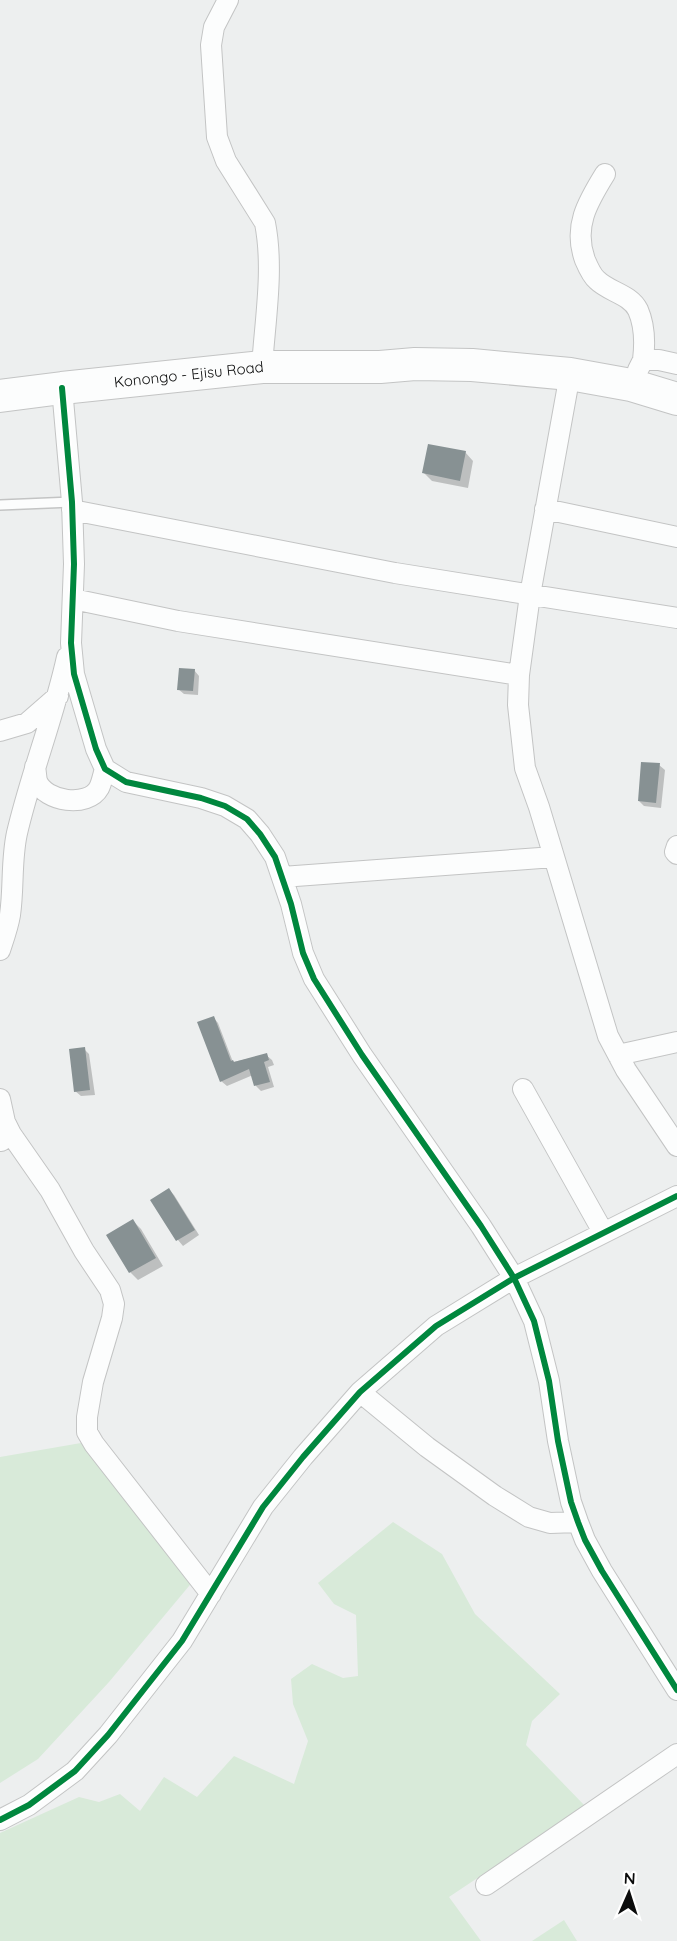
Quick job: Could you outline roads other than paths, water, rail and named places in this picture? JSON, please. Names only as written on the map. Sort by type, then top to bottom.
[{"type":"highway","name":"Konongo - Ejisu Road","points":[[0,396],[262,367],[472,365],[568,384],[677,416]]},
{"type":"highway","name":"Konongo - Ejisu Road","points":[[568,384],[637,373],[677,399]]},
{"type":"street","points":[[228,0],[214,27],[211,45],[217,136],[226,161],[265,223],[268,277],[262,367]]},
{"type":"street","points":[[605,174],[589,200],[581,225],[580,245],[587,264],[597,280],[630,300],[637,308],[645,341],[637,373]]},
{"type":"street","points":[[637,373],[659,360],[677,364]]},
{"type":"street","points":[[568,384],[530,595],[519,675],[518,705],[525,768],[608,1036],[626,1070],[677,1146]]},
{"type":"street","points":[[62,388],[72,506],[74,564],[71,643],[75,674],[96,749],[105,769],[126,782],[201,798],[225,806],[247,819],[275,857],[303,953],[319,988],[432,1157],[482,1226],[514,1278],[534,1321],[549,1381],[558,1441],[571,1502],[585,1540],[677,1690]]},
{"type":"street","points":[[72,506],[361,567],[677,618]]},
{"type":"street","points":[[545,509],[677,537]]},
{"type":"street","points":[[73,599],[178,621],[519,675]]},
{"type":"street","points":[[0,950],[10,915],[6,864],[59,695],[71,643]]},
{"type":"street","points":[[0,731],[27,723],[59,695]]},
{"type":"street","points":[[35,767],[37,782],[45,792],[56,798],[70,800],[86,798],[99,789],[105,769]]},
{"type":"street","points":[[677,846],[675,852],[677,854]]},
{"type":"street","points":[[282,877],[554,857]]},
{"type":"street","points":[[618,1055],[677,1042]]},
{"type":"street","points":[[523,1089],[603,1232]]},
{"type":"street","points":[[0,1099],[5,1122],[5,1138],[50,1190],[84,1251],[110,1290],[114,1304],[93,1382],[87,1432],[93,1444],[211,1594]]},
{"type":"street","points":[[0,1820],[29,1805],[75,1771],[108,1735],[182,1641],[262,1507],[360,1392],[436,1326],[514,1278],[677,1196]]},
{"type":"street","points":[[360,1392],[427,1447],[495,1496],[529,1517],[550,1523],[578,1522]]},
{"type":"street","points":[[486,1885],[677,1754]]},
{"type":"lane","points":[[0,505],[72,506]]}]
